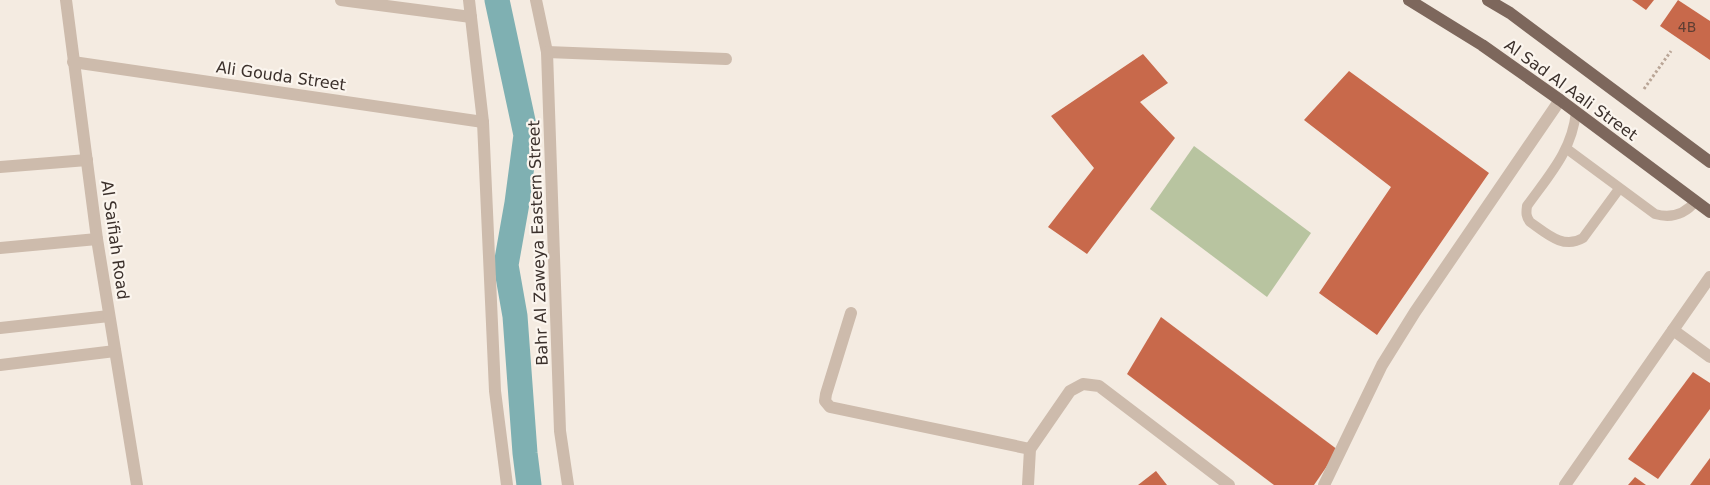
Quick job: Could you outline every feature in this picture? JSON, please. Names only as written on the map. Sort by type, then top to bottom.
[{"type":"main road","name":"Al Sad Al Aali Street","points":[[1409,0],[1482,45],[1560,100],[1710,212]]},
{"type":"main road","name":"Al Sad Al Aali Street","points":[[1488,0],[1510,14],[1710,162]]},
{"type":"street","name":"Al Saifiah Road","points":[[66,0],[97,238],[137,485]]},
{"type":"street","points":[[342,0],[471,17]]},
{"type":"street","points":[[469,0],[483,122],[495,391],[507,485]]},
{"type":"street","name":"Bahr Al Zaweya Eastern Street","points":[[536,0],[547,52],[560,431],[568,485]]},
{"type":"street","points":[[547,52],[726,59]]},
{"type":"street","name":"Ali Gouda Street","points":[[73,62],[483,122]]},
{"type":"street","points":[[1324,485],[1386,358],[1414,312],[1560,100]]},
{"type":"street","points":[[0,167],[87,160]]},
{"type":"street","points":[[0,248],[97,238]]},
{"type":"street","points":[[1565,485],[1710,277]]},
{"type":"street","points":[[851,313],[826,394],[825,401],[830,406],[1030,449]]},
{"type":"street","points":[[0,328],[110,316]]},
{"type":"street","points":[[1673,330],[1710,357]]},
{"type":"street","points":[[0,366],[115,351]]},
{"type":"street","points":[[1028,485],[1030,449],[1070,391],[1083,384],[1099,386],[1229,485]]},
{"type":"lane","points":[[1576,112],[1572,137],[1567,149],[1527,206],[1526,214],[1530,222],[1560,242],[1576,242],[1583,238],[1619,189]]},
{"type":"lane","points":[[1567,149],[1649,211],[1661,216],[1681,214],[1690,209],[1696,201]]},
{"type":"path","points":[[1633,104],[1671,51]]},
{"type":"green space","points":[[1194,146],[1311,233],[1267,297],[1150,209]]},
{"type":"building","points":[[1632,0],[1654,0],[1646,10]]},
{"type":"building","points":[[1678,0],[1710,21],[1710,60],[1660,26]]},
{"type":"building","points":[[1143,54],[1168,83],[1140,102],[1175,138],[1087,254],[1048,227],[1094,168],[1051,116]]},
{"type":"building","points":[[1349,71],[1489,173],[1377,335],[1319,293],[1391,187],[1304,120]]},
{"type":"building","points":[[1161,317],[1338,450],[1314,485],[1274,485],[1127,374]]},
{"type":"building","points":[[1693,372],[1710,383],[1710,409],[1658,479],[1628,459]]},
{"type":"building","points":[[1710,458],[1710,485],[1690,485]]},
{"type":"building","points":[[1156,471],[1167,485],[1138,485]]},
{"type":"building","points":[[1635,477],[1646,485],[1628,485]]},
{"type":"waterway","points":[[497,0],[526,135],[506,265],[515,316],[529,485]]}]
